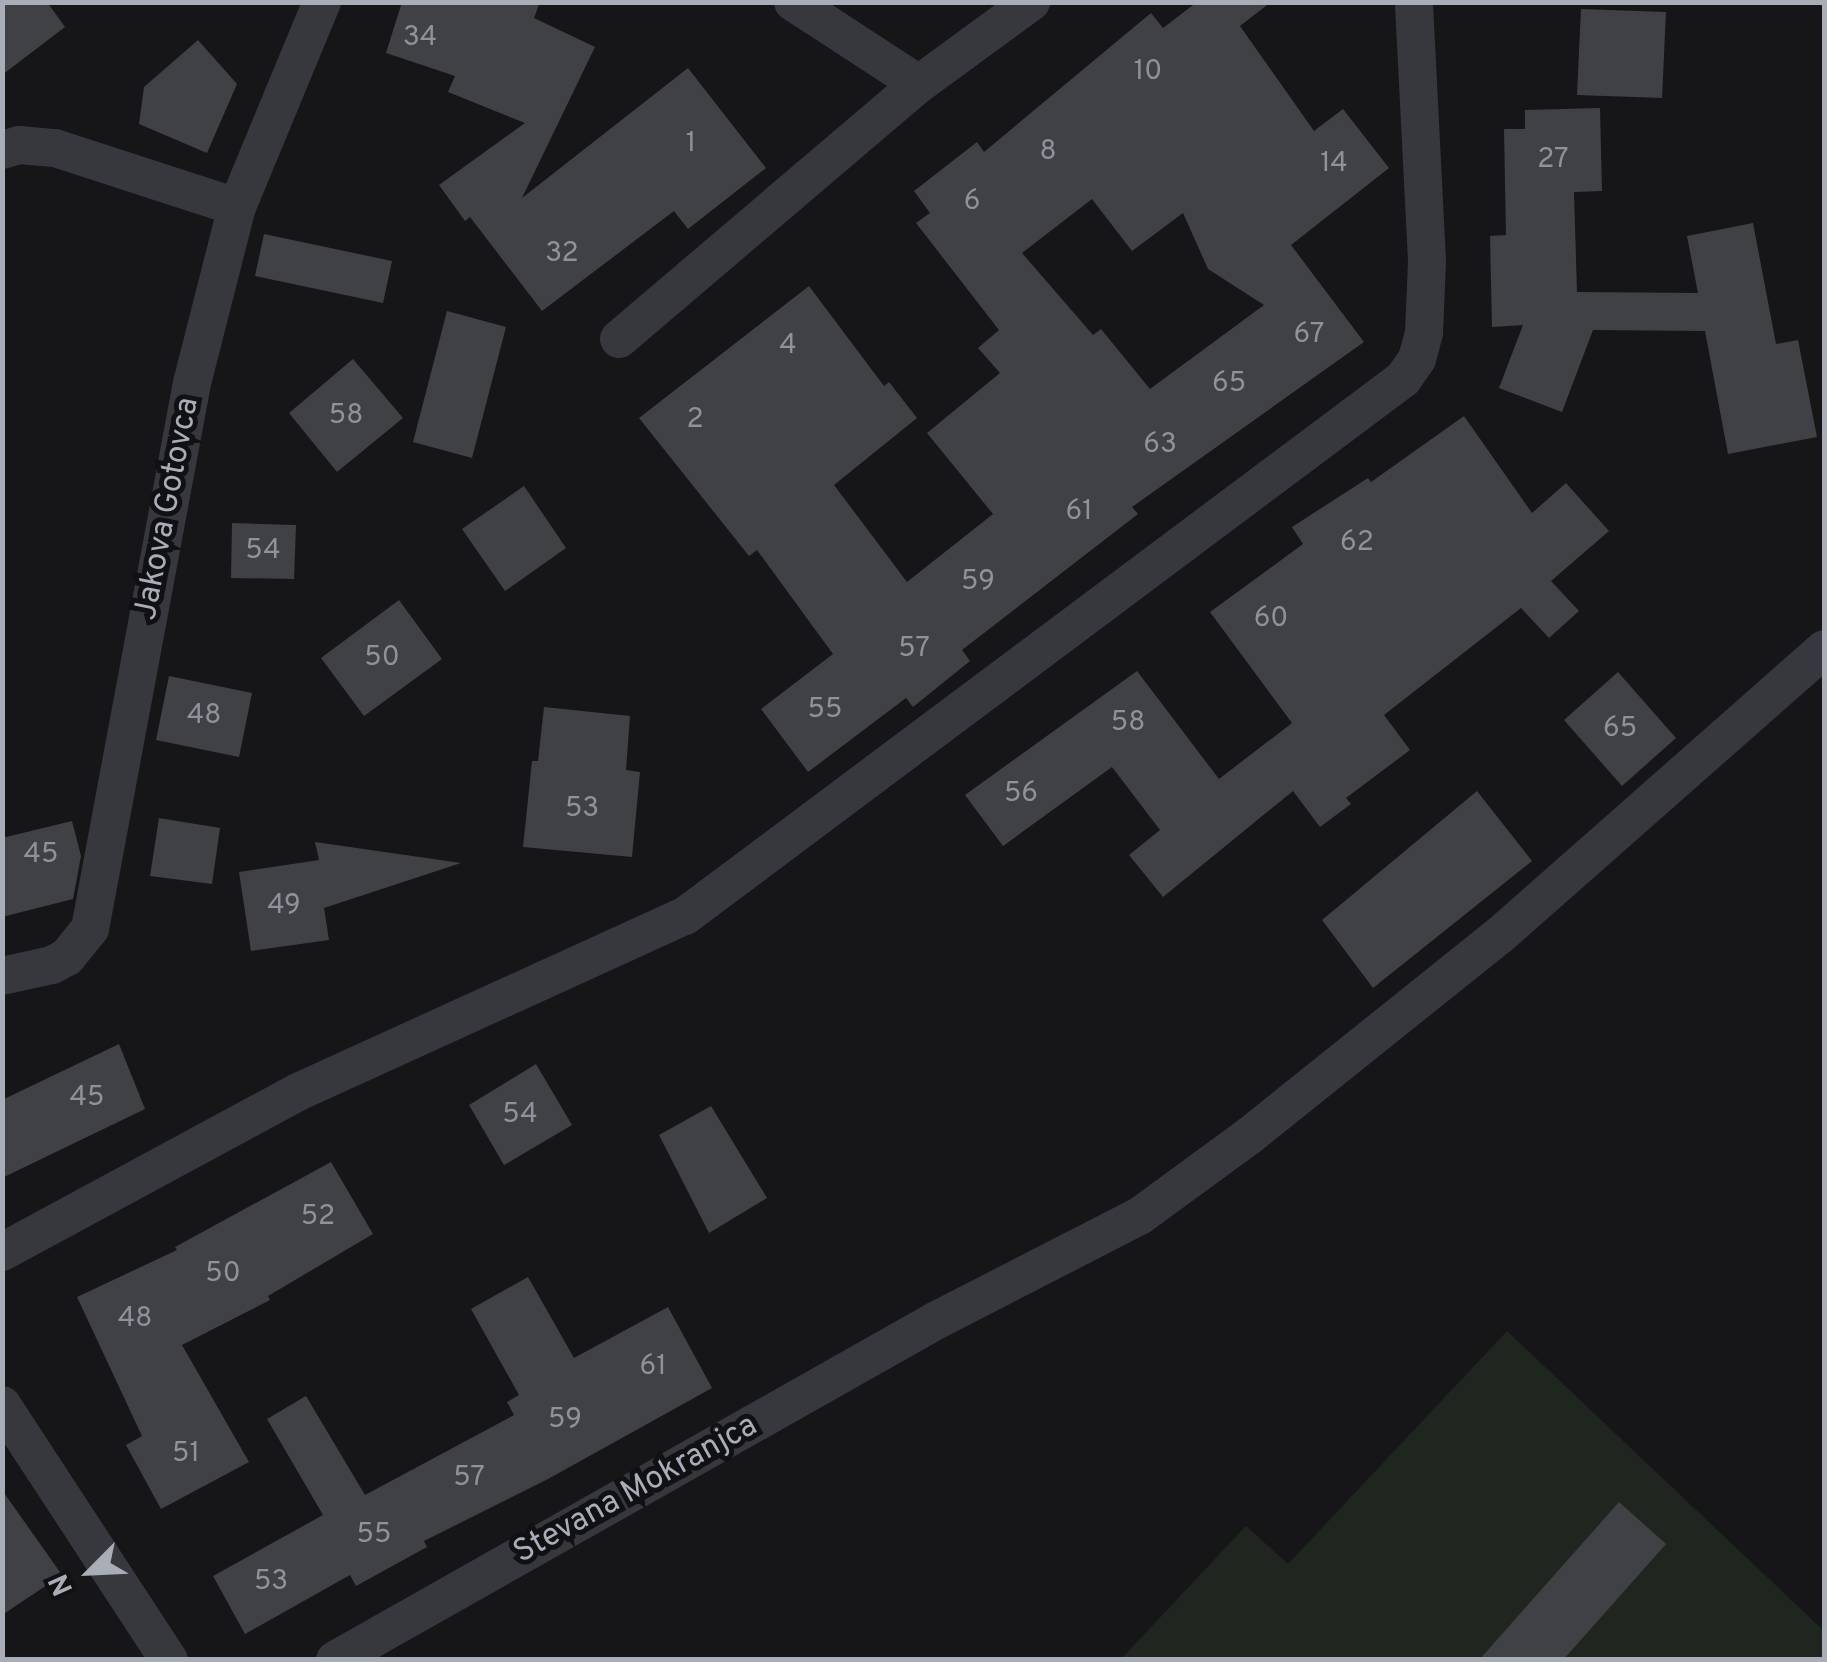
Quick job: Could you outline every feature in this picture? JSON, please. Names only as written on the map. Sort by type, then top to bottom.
[{"type":"street","name":"Jakova Gotovca","points":[[2,976],[52,965],[66,957],[90,929],[192,383],[237,207],[322,2]]},
{"type":"street","points":[[793,2],[919,84]]},
{"type":"street","points":[[618,339],[919,84],[1031,2]]},
{"type":"street","points":[[2,1252],[298,1092],[684,916],[1403,379],[1417,358],[1424,333],[1428,260],[1414,2]]},
{"type":"street","points":[[2,150],[19,145],[55,148],[237,207]]},
{"type":"street","name":"Stevana Mokranjca","points":[[335,1660],[937,1320],[1141,1215],[1250,1136],[1500,935],[1824,649]]},
{"type":"street","points":[[2,1405],[169,1660]]},
{"type":"shaded area","points":[[1507,1331],[1824,1631],[1824,1660],[1120,1660],[1246,1526],[1288,1564]]},
{"type":"building","points":[[2,2],[47,2],[65,27],[2,75]]},
{"type":"building","points":[[402,2],[540,2],[534,18],[595,47],[522,198],[688,68],[766,168],[688,229],[674,211],[542,311],[470,217],[465,221],[439,185],[525,123],[448,92],[455,76],[386,53]]},
{"type":"building","points":[[1197,2],[1271,2],[1240,26],[1314,131],[1343,109],[1389,168],[1291,245],[1364,342],[1132,507],[1138,514],[962,650],[970,661],[913,707],[906,698],[808,772],[761,709],[833,654],[757,550],[749,556],[639,418],[809,286],[884,386],[889,382],[917,418],[834,485],[907,582],[993,514],[927,433],[1000,373],[978,348],[999,330],[916,223],[930,213],[914,191],[977,142],[984,152],[1151,13],[1163,28]],"holes":[[[1092,199],[1132,251],[1183,213],[1208,269],[1264,305],[1150,389],[1101,329],[1093,335],[1022,253]]]},
{"type":"building","points":[[1581,9],[1666,12],[1662,98],[1577,95]]},
{"type":"building","points":[[198,40],[237,84],[207,153],[139,124],[144,87]]},
{"type":"building","points":[[1600,108],[1602,191],[1574,192],[1577,292],[1698,293],[1687,236],[1753,223],[1776,344],[1798,340],[1817,437],[1728,454],[1705,331],[1593,330],[1562,412],[1499,388],[1523,325],[1492,327],[1490,236],[1506,235],[1504,129],[1525,129],[1525,110]]},
{"type":"building","points":[[264,234],[392,261],[383,303],[255,276]]},
{"type":"building","points":[[447,311],[506,327],[472,458],[413,442]]},
{"type":"building","points":[[353,359],[403,418],[337,472],[289,413]]},
{"type":"building","points":[[1464,416],[1532,513],[1566,483],[1609,531],[1551,581],[1579,611],[1549,638],[1521,608],[1384,715],[1410,750],[1346,798],[1351,804],[1320,827],[1293,791],[1163,897],[1129,855],[1160,830],[1112,767],[1003,846],[965,795],[1137,671],[1219,779],[1292,723],[1210,612],[1303,544],[1292,527],[1368,478],[1371,482]]},
{"type":"building","points":[[524,486],[566,548],[505,591],[462,529]]},
{"type":"building","points":[[232,523],[296,525],[294,579],[231,578]]},
{"type":"building","points":[[399,600],[442,659],[364,716],[321,658]]},
{"type":"building","points":[[1618,672],[1676,738],[1622,786],[1564,720]]},
{"type":"building","points":[[169,676],[252,693],[239,757],[156,740]]},
{"type":"building","points":[[544,707],[630,716],[626,770],[640,772],[632,857],[523,847],[532,761],[538,761]]},
{"type":"building","points":[[1477,791],[1532,861],[1373,988],[1322,920]]},
{"type":"building","points":[[159,818],[220,828],[212,884],[150,876]]},
{"type":"building","points":[[72,821],[81,856],[73,899],[2,917],[2,838]]},
{"type":"building","points":[[315,842],[461,863],[324,908],[329,940],[251,951],[239,872],[319,860]]},
{"type":"building","points":[[119,1044],[145,1109],[2,1178],[2,1100]]},
{"type":"building","points":[[536,1064],[572,1125],[504,1165],[469,1105]]},
{"type":"building","points":[[711,1106],[767,1198],[709,1233],[659,1135]]},
{"type":"building","points":[[331,1162],[373,1234],[268,1296],[270,1300],[182,1345],[249,1462],[161,1509],[126,1445],[142,1436],[77,1297],[177,1250],[175,1247]]},
{"type":"building","points":[[528,1277],[574,1358],[668,1307],[712,1388],[548,1479],[424,1541],[427,1547],[356,1586],[350,1575],[245,1634],[213,1576],[323,1515],[267,1419],[306,1396],[365,1495],[514,1415],[507,1402],[519,1395],[471,1309]]},
{"type":"building","points":[[2,1490],[62,1575],[2,1615]]},
{"type":"building","points":[[1619,1502],[1666,1544],[1563,1660],[1479,1660]]}]
